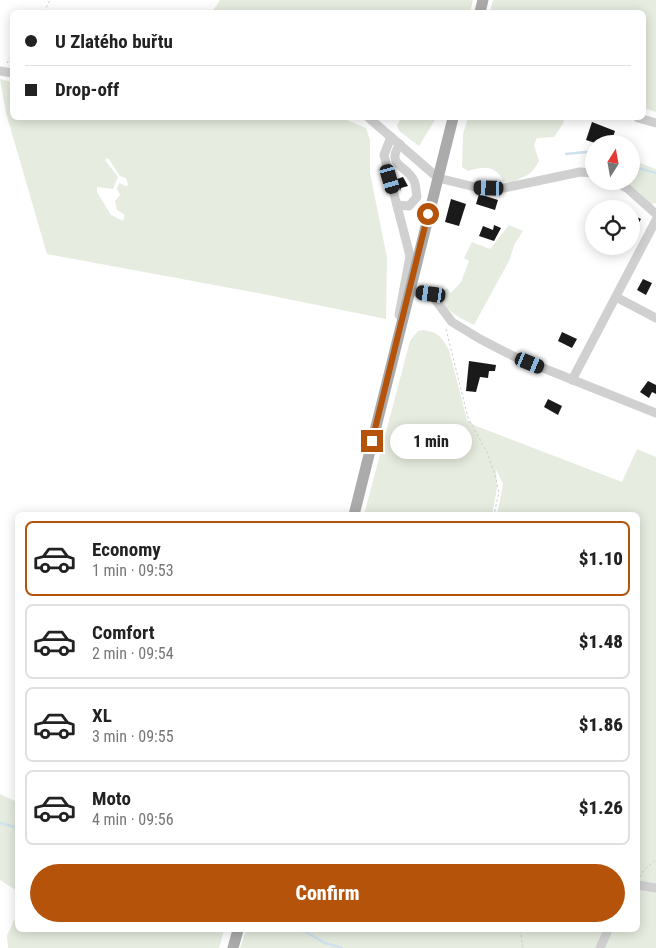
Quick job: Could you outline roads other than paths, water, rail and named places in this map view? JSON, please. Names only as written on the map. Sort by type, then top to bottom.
[{"type":"main road","points":[[355,512],[408,291],[452,120]]},
{"type":"main road","points":[[233,948],[237,932]]},
{"type":"street","points":[[371,120],[438,178],[475,187],[504,188],[580,172],[585,173]]},
{"type":"street","points":[[385,387],[410,256],[384,155],[391,136]]},
{"type":"street","points":[[397,205],[409,206],[417,197],[413,180],[399,166],[394,157],[394,152],[400,144]]},
{"type":"street","points":[[572,380],[616,297],[655,214],[629,190]]},
{"type":"street","points":[[408,291],[431,294],[446,316],[471,334],[513,356],[656,413]]},
{"type":"street","points":[[616,297],[656,318]]},
{"type":"street","points":[[640,884],[656,888]]},
{"type":"street","points":[[600,948],[607,932]]},
{"type":"waterway","points":[[566,154],[585,152]]},
{"type":"waterway","points":[[640,169],[656,173]]},
{"type":"waterway","points":[[0,823],[15,827]]},
{"type":"waterway","points":[[306,932],[325,943],[342,948]]}]
